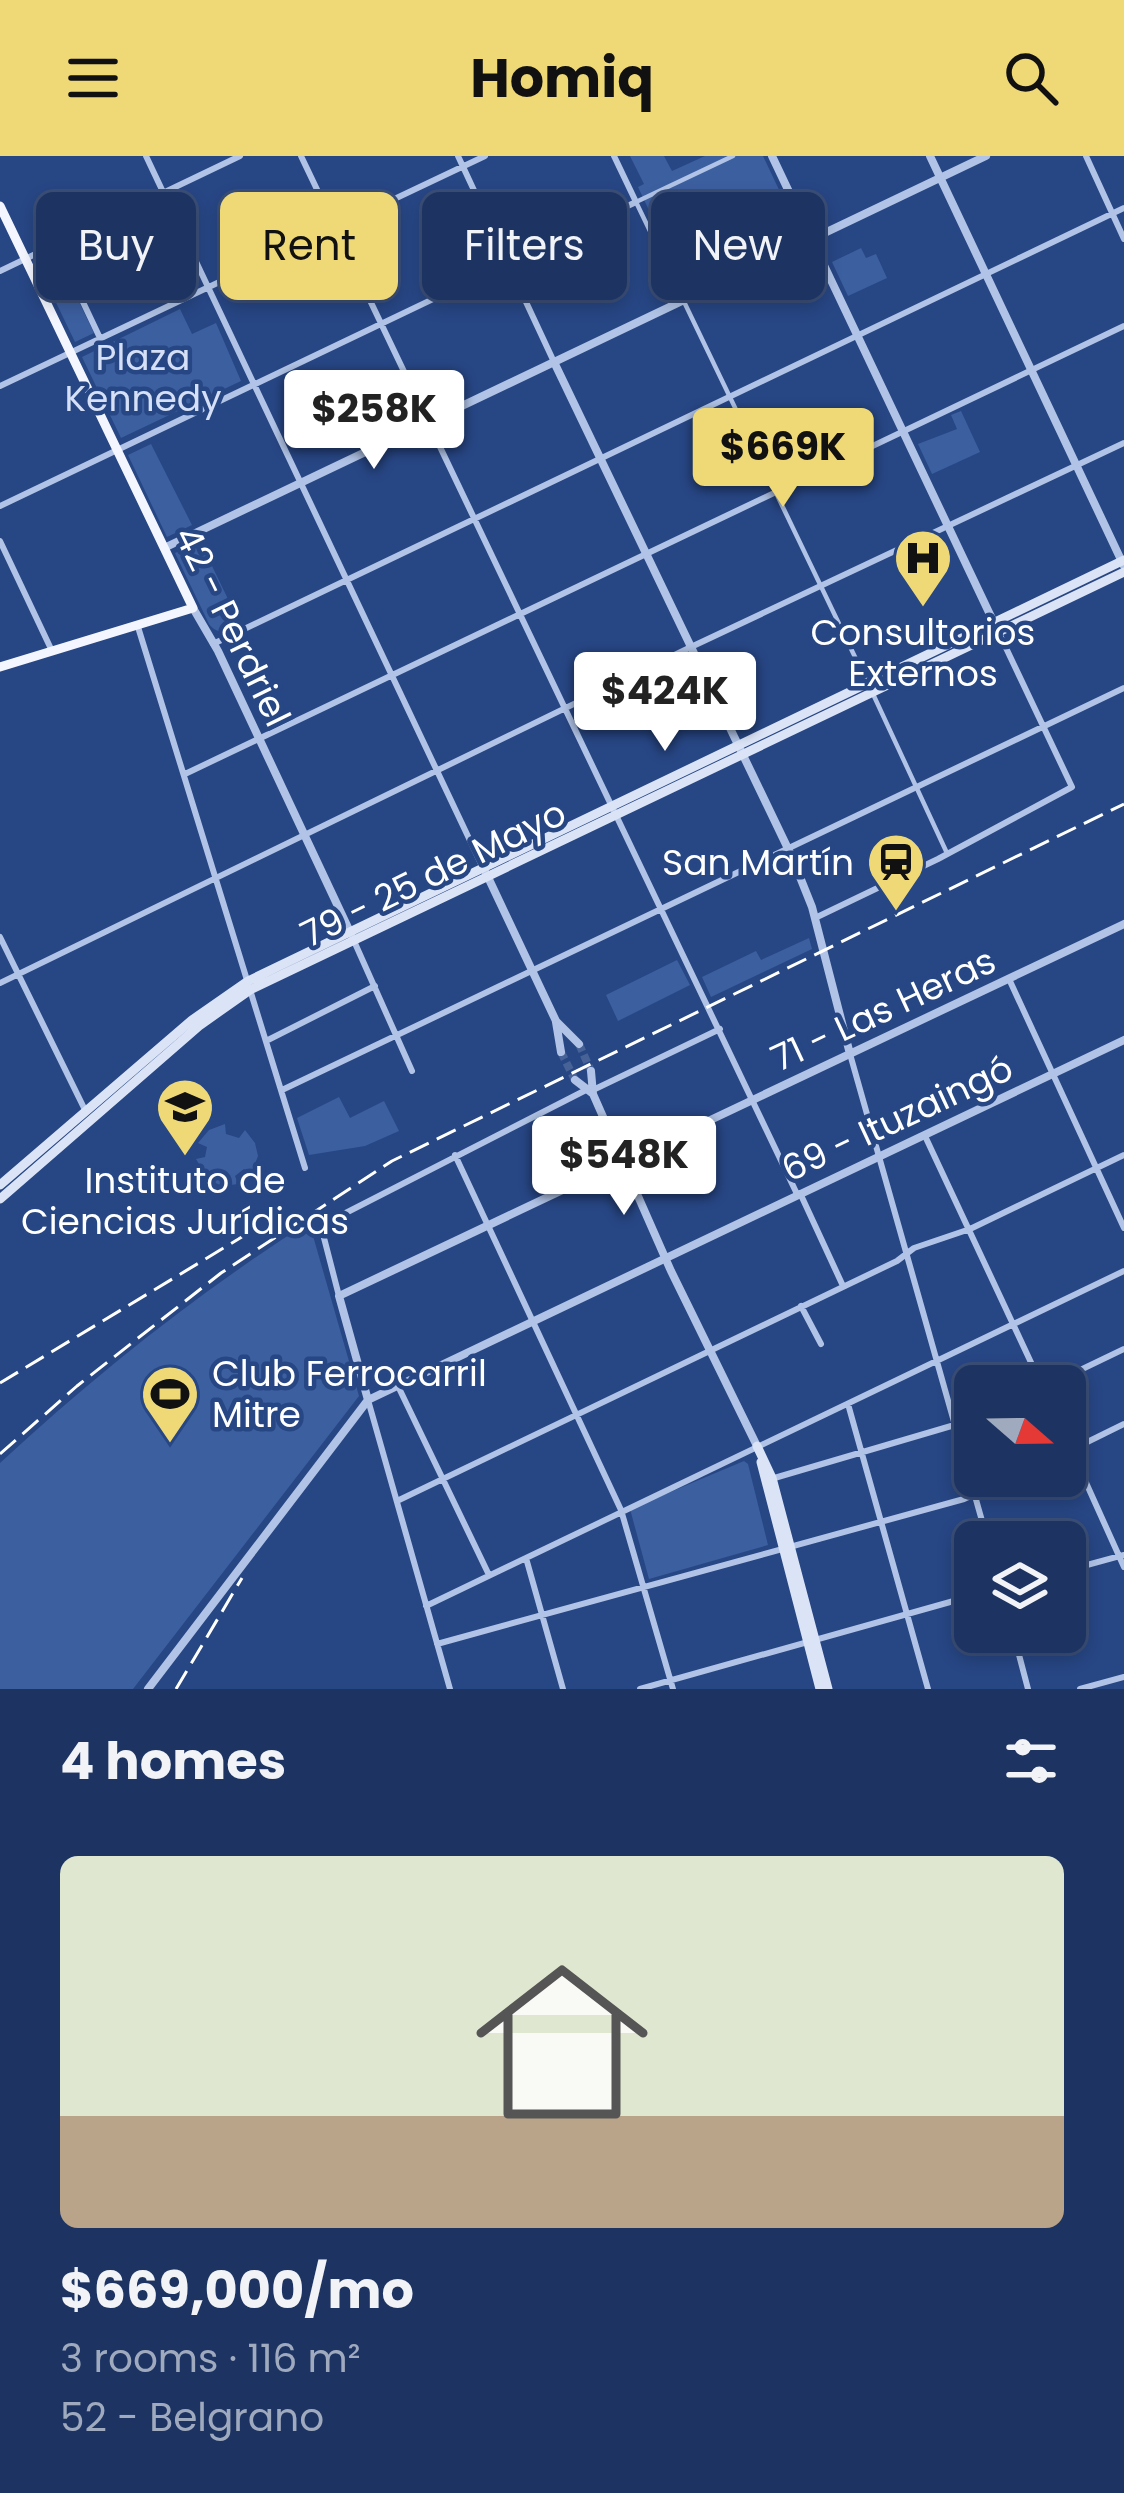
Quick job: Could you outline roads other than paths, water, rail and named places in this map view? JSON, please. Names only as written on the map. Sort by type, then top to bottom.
[{"type":"main road","name":"42 - Perdriel","points":[[0,206],[193,608]]},
{"type":"main road","name":"79 - 25 de Mayo","points":[[0,1185],[249,986],[1124,565]]},
{"type":"main road","points":[[0,667],[193,608]]},
{"type":"main road","name":"79 - 25 de Mayo","points":[[0,1199],[88,1116]]},
{"type":"main road","points":[[757,1446],[824,1689]]},
{"type":"street","points":[[146,156],[164,192]]},
{"type":"street","points":[[166,192],[240,156]]},
{"type":"street","points":[[301,156],[318,192]]},
{"type":"street","points":[[458,156],[475,192]]},
{"type":"street","points":[[398,197],[485,156]]},
{"type":"street","points":[[614,156],[651,233]]},
{"type":"street","points":[[627,206],[733,156]]},
{"type":"street","points":[[772,156],[789,192]]},
{"type":"street","points":[[930,156],[1124,565]]},
{"type":"street","points":[[825,233],[986,156]]},
{"type":"street","points":[[1086,156],[1124,239]]},
{"type":"street","points":[[213,644],[1124,208]]},
{"type":"street","points":[[0,271],[36,254]]},
{"type":"street","points":[[196,262],[534,972],[556,1021],[561,1052]]},
{"type":"street","points":[[815,918],[1070,790],[1071,782],[825,266]]},
{"type":"street","points":[[0,386],[220,282]]},
{"type":"street","points":[[82,300],[100,338]]},
{"type":"street","points":[[371,300],[843,1286]]},
{"type":"street","points":[[0,506],[431,300]]},
{"type":"street","points":[[526,300],[788,848],[815,918],[954,1428],[769,1479]]},
{"type":"street","points":[[164,548],[681,300]]},
{"type":"street","points":[[683,300],[946,851]]},
{"type":"street","points":[[185,774],[1124,326]]},
{"type":"street","points":[[0,983],[1124,442]]},
{"type":"street","points":[[0,541],[52,652]]},
{"type":"street","name":"42 - Perdriel","points":[[193,608],[352,936],[412,1072]]},
{"type":"street","points":[[138,626],[305,1168]]},
{"type":"street","points":[[282,1090],[1124,688]]},
{"type":"street","name":"71 - Las Heras","points":[[339,1296],[1124,925]]},
{"type":"street","points":[[0,938],[88,1116]]},
{"type":"street","points":[[1010,980],[1124,1228]]},
{"type":"street","points":[[266,1041],[375,986]]},
{"type":"street","points":[[556,1021],[579,1044]]},
{"type":"street","points":[[450,1689],[339,1296],[325,1226],[455,1155],[719,1029]]},
{"type":"street","name":"69 - Ituzaingó","points":[[368,1400],[1124,1040]]},
{"type":"street","points":[[591,1071],[591,1091],[665,1258],[757,1446]]},
{"type":"street","points":[[575,1080],[591,1091]]},
{"type":"street","points":[[926,1136],[1033,1365]]},
{"type":"street","points":[[455,1155],[622,1510],[672,1685]]},
{"type":"street","points":[[397,1501],[906,1254],[970,1229],[1124,1155]]},
{"type":"street","points":[[426,1606],[1124,1271]]},
{"type":"street","points":[[801,1306],[821,1345]]},
{"type":"street","points":[[1086,1367],[1124,1349]]},
{"type":"street","points":[[397,1384],[489,1575]]},
{"type":"street","points":[[148,1689],[368,1400]]},
{"type":"street","points":[[848,1402],[928,1689]]},
{"type":"street","points":[[1086,1442],[1124,1424]]},
{"type":"street","points":[[1086,1486],[1124,1567]]},
{"type":"street","points":[[437,1644],[969,1497]]},
{"type":"street","points":[[1086,1565],[1122,1556]]},
{"type":"street","points":[[526,1558],[563,1689]]},
{"type":"street","points":[[640,1689],[672,1685],[954,1601]]},
{"type":"street","points":[[1019,1653],[1028,1689]]},
{"type":"street","points":[[1080,1689],[1124,1677]]},
{"type":"tunnel","points":[[579,1044],[591,1071]]},
{"type":"tunnel","points":[[561,1052],[575,1080]]},
{"type":"railway","points":[[0,1454],[77,1386],[221,1273],[392,1161],[1124,804]]},
{"type":"railway","points":[[0,1383],[260,1226]]},
{"type":"railway","points":[[176,1689],[242,1578]]},
{"type":"place","name":"Consultorios Externos","points":[[923,609]]},
{"type":"place","name":"San Martín","points":[[896,913]]},
{"type":"place","name":"Instituto de Ciencias Jurídicas","points":[[185,1158]]},
{"type":"place","name":"Club Ferrocarril Mitre","points":[[170,1445]]},
{"type":"park label","name":"Plaza Kennedy","points":[[143,378]]}]
